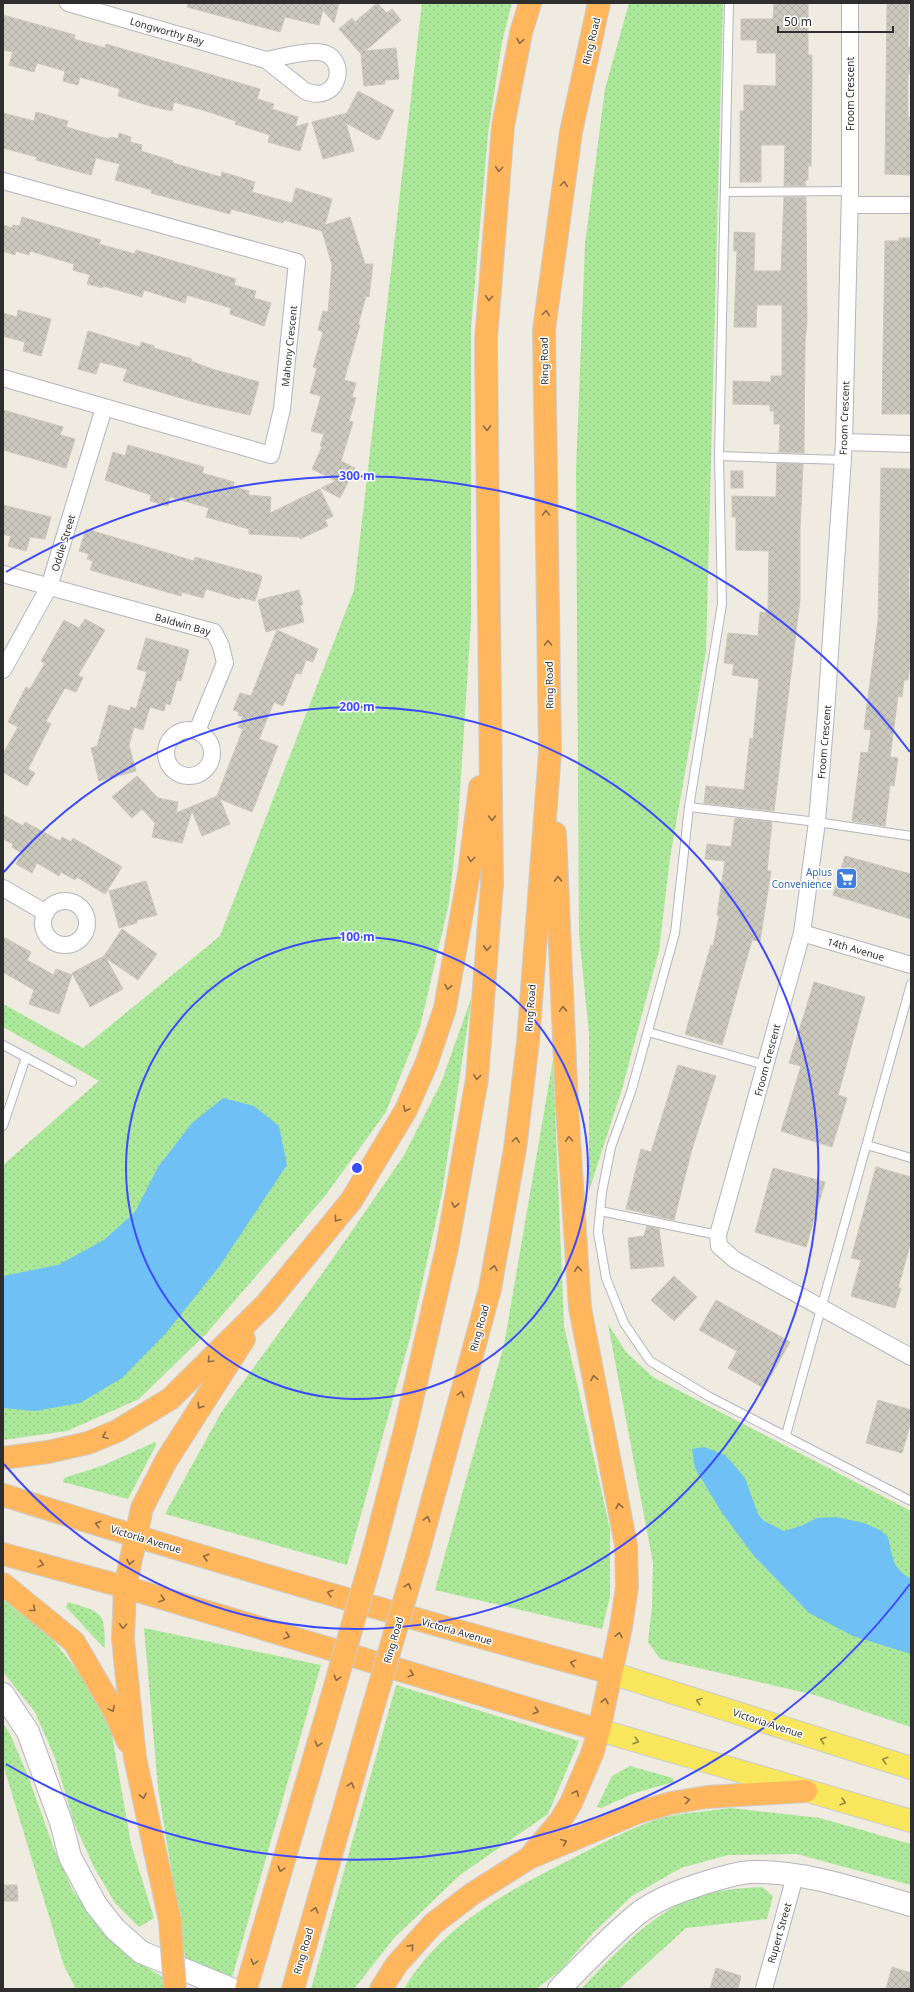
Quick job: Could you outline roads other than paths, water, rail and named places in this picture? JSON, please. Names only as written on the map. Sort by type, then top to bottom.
[{"type":"highway","points":[[246,1989],[375,1546],[405,1430],[447,1248],[477,1080],[492,884],[486,340],[503,126],[521,33],[530,3]]},
{"type":"highway","name":"Ring Road","points":[[293,1989],[417,1557],[490,1289],[515,1149],[528,1042],[550,752],[544,330],[571,132],[600,3]]},
{"type":"highway","points":[[3,1458],[48,1452],[88,1443],[117,1431],[170,1399],[267,1303],[351,1201],[406,1110],[428,1062],[445,1008],[469,873],[491,695]]},
{"type":"highway","points":[[528,1858],[560,1821],[580,1784],[599,1730],[621,1627],[627,1587],[626,1545],[580,1308],[567,1107],[556,849],[550,752]]},
{"type":"highway","points":[[175,1989],[170,1921],[135,1758],[122,1639],[125,1587],[142,1508],[166,1461],[267,1303]]},
{"type":"highway","name":"Victoria Avenue","points":[[3,1495],[135,1536],[489,1640],[611,1673]]},
{"type":"highway","points":[[3,1554],[125,1587],[599,1730]]},
{"type":"highway","points":[[3,1584],[74,1642],[113,1709],[135,1758]]},
{"type":"highway","points":[[384,1983],[413,1944],[450,1909],[528,1858],[636,1813],[671,1803],[707,1797],[806,1791]]},
{"type":"main road","name":"Victoria Avenue","points":[[611,1673],[911,1768]]},
{"type":"main road","points":[[599,1730],[911,1821]]},
{"type":"street","name":"Longworthy Bay","points":[[68,3],[266,60]]},
{"type":"street","name":"Froom Crescent","points":[[718,1235],[802,933],[817,822],[826,713],[844,442],[850,198],[850,3]]},
{"type":"street","name":"Mahony Crescent","points":[[3,181],[297,262],[282,409],[271,454],[104,408],[3,378]]},
{"type":"street","points":[[850,198],[911,205]]},
{"type":"street","name":"Oddie Street","points":[[3,670],[49,587],[104,408]]},
{"type":"street","points":[[844,442],[911,444]]},
{"type":"street","points":[[3,574],[49,587]]},
{"type":"street","name":"Baldwin Bay","points":[[49,587],[214,632],[221,646],[225,663],[197,731]]},
{"type":"street","points":[[3,888],[46,913]]},
{"type":"street","name":"14th Avenue","points":[[802,933],[911,965]]},
{"type":"street","points":[[718,1235],[719,1246],[735,1260],[911,1357]]},
{"type":"street","points":[[3,1694],[28,1732],[61,1822],[70,1857],[96,1905],[115,1929],[140,1952],[231,1989]]},
{"type":"street","points":[[558,1989],[613,1935],[642,1911],[672,1893],[750,1872],[795,1876],[838,1884],[911,1905]]},
{"type":"street","name":"Rupert Street","points":[[764,1989],[795,1876]]},
{"type":"lane","points":[[729,3],[719,456],[722,604],[689,807],[675,933],[631,1092],[611,1148],[602,1192],[598,1232],[606,1278],[624,1323],[650,1361],[708,1396],[911,1501]]},
{"type":"lane","points":[[725,192],[850,198]]},
{"type":"lane","points":[[719,456],[843,460]]},
{"type":"lane","points":[[689,807],[817,822],[911,836]]},
{"type":"lane","points":[[786,1435],[911,984]]},
{"type":"lane","points":[[648,1032],[765,1065]]},
{"type":"lane","points":[[3,1044],[72,1082]]},
{"type":"lane","points":[[3,1126],[26,1057]]},
{"type":"lane","points":[[866,1145],[911,1158]]},
{"type":"lane","points":[[600,1211],[718,1235]]},
{"type":"water","points":[[223,1098],[254,1106],[279,1126],[287,1165],[219,1267],[166,1333],[122,1378],[80,1403],[35,1411],[3,1408],[3,1276],[58,1265],[104,1240],[135,1212],[158,1167],[192,1123]]},
{"type":"water","points":[[704,1447],[725,1455],[745,1478],[758,1514],[764,1521],[784,1531],[801,1526],[817,1518],[836,1517],[864,1523],[880,1530],[888,1537],[896,1566],[904,1575],[911,1579],[911,1654],[853,1636],[809,1613],[754,1556],[722,1513],[695,1468],[692,1449]]},
{"type":"place","name":"Aplus Convenience","points":[[847,878]]}]
